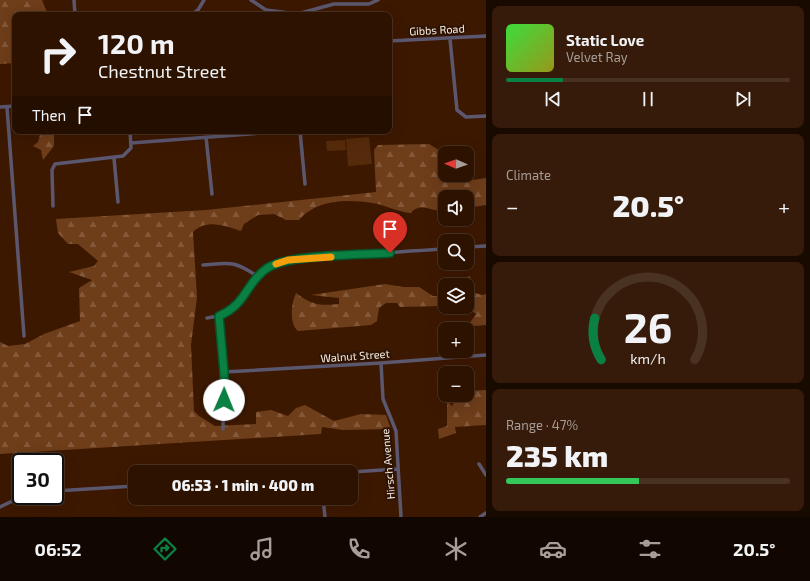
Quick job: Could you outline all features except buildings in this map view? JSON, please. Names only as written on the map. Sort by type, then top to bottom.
[{"type":"street","points":[[74,0],[75,12]]},
{"type":"street","points":[[195,12],[204,0]]},
{"type":"street","points":[[251,0],[266,10],[278,12]]},
{"type":"street","points":[[307,12],[334,4],[369,4],[378,0]]},
{"type":"street","name":"Gibbs Road","points":[[392,42],[486,36]]},
{"type":"street","points":[[450,39],[457,110],[466,117],[486,116]]},
{"type":"street","points":[[0,107],[12,106]]},
{"type":"street","points":[[7,107],[24,336]]},
{"type":"street","points":[[52,206],[52,170],[55,164],[123,156],[130,150],[130,134]]},
{"type":"street","points":[[131,143],[251,134]]},
{"type":"street","points":[[300,134],[304,184]]},
{"type":"street","points":[[206,137],[212,194]]},
{"type":"street","points":[[114,158],[118,202]]},
{"type":"street","points":[[474,247],[486,246]]},
{"type":"street","points":[[206,318],[219,316],[238,306],[257,276],[268,267],[288,260],[438,249]]},
{"type":"street","points":[[203,265],[235,264],[257,276]]},
{"type":"street","points":[[219,316],[224,372],[223,428]]},
{"type":"street","name":"Walnut Street","points":[[224,372],[381,363],[486,354]]},
{"type":"street","name":"Hirsch Avenue","points":[[381,363],[383,399],[396,431],[401,517]]},
{"type":"street","points":[[479,464],[486,474]]},
{"type":"street","points":[[358,472],[398,469]]},
{"type":"street","points":[[64,490],[128,486]]},
{"type":"street","points":[[0,507],[12,501]]},
{"type":"street","points":[[324,505],[325,517]]},
{"type":"street","points":[[480,517],[486,513]]},
{"type":"green space","points":[[0,0],[42,0],[47,12],[12,12],[12,63],[0,64]]},
{"type":"green space","points":[[40,134],[54,134],[54,146],[43,160],[41,150],[33,146],[38,142]]},
{"type":"green space","points":[[429,144],[438,150],[438,182],[474,182],[474,180],[486,178],[486,205],[474,207],[474,190],[438,190],[438,210],[419,208],[411,213],[398,211],[368,202],[346,201],[325,204],[307,213],[299,220],[286,220],[274,214],[258,215],[244,224],[241,231],[216,224],[204,225],[198,228],[193,232],[197,297],[191,345],[194,411],[215,426],[256,424],[256,412],[271,410],[288,416],[296,408],[305,405],[334,421],[361,414],[386,415],[391,429],[343,430],[322,427],[321,434],[0,454],[0,342],[8,346],[25,344],[44,334],[80,321],[79,288],[92,280],[69,272],[94,266],[98,261],[78,244],[68,244],[58,233],[56,219],[206,210],[376,192],[374,150],[378,145]]},
{"type":"green space","points":[[385,284],[403,287],[419,287],[433,296],[438,296],[438,306],[400,307],[397,303],[386,303],[379,308],[377,321],[371,325],[298,331],[295,328],[292,318],[293,302],[296,293],[316,304],[339,304],[339,298],[311,295]]},
{"type":"green space","points":[[474,290],[475,293],[482,295],[486,294],[486,325],[475,326],[474,322],[470,322],[476,314],[474,312]]},
{"type":"green space","points":[[486,390],[486,425],[455,427],[456,433],[439,439],[438,429],[447,426],[447,402],[452,406],[455,402],[474,402],[474,391]]},
{"type":"shaded area","points":[[369,137],[372,164],[348,166],[346,139]]},
{"type":"shaded area","points":[[345,140],[346,150],[327,151],[326,141]]},
{"type":"slow traffic","points":[[276,264],[288,260],[331,257]]},
{"type":"route","points":[[224,400],[224,372],[219,316],[238,306],[257,276],[268,267],[288,260],[390,253]]}]
